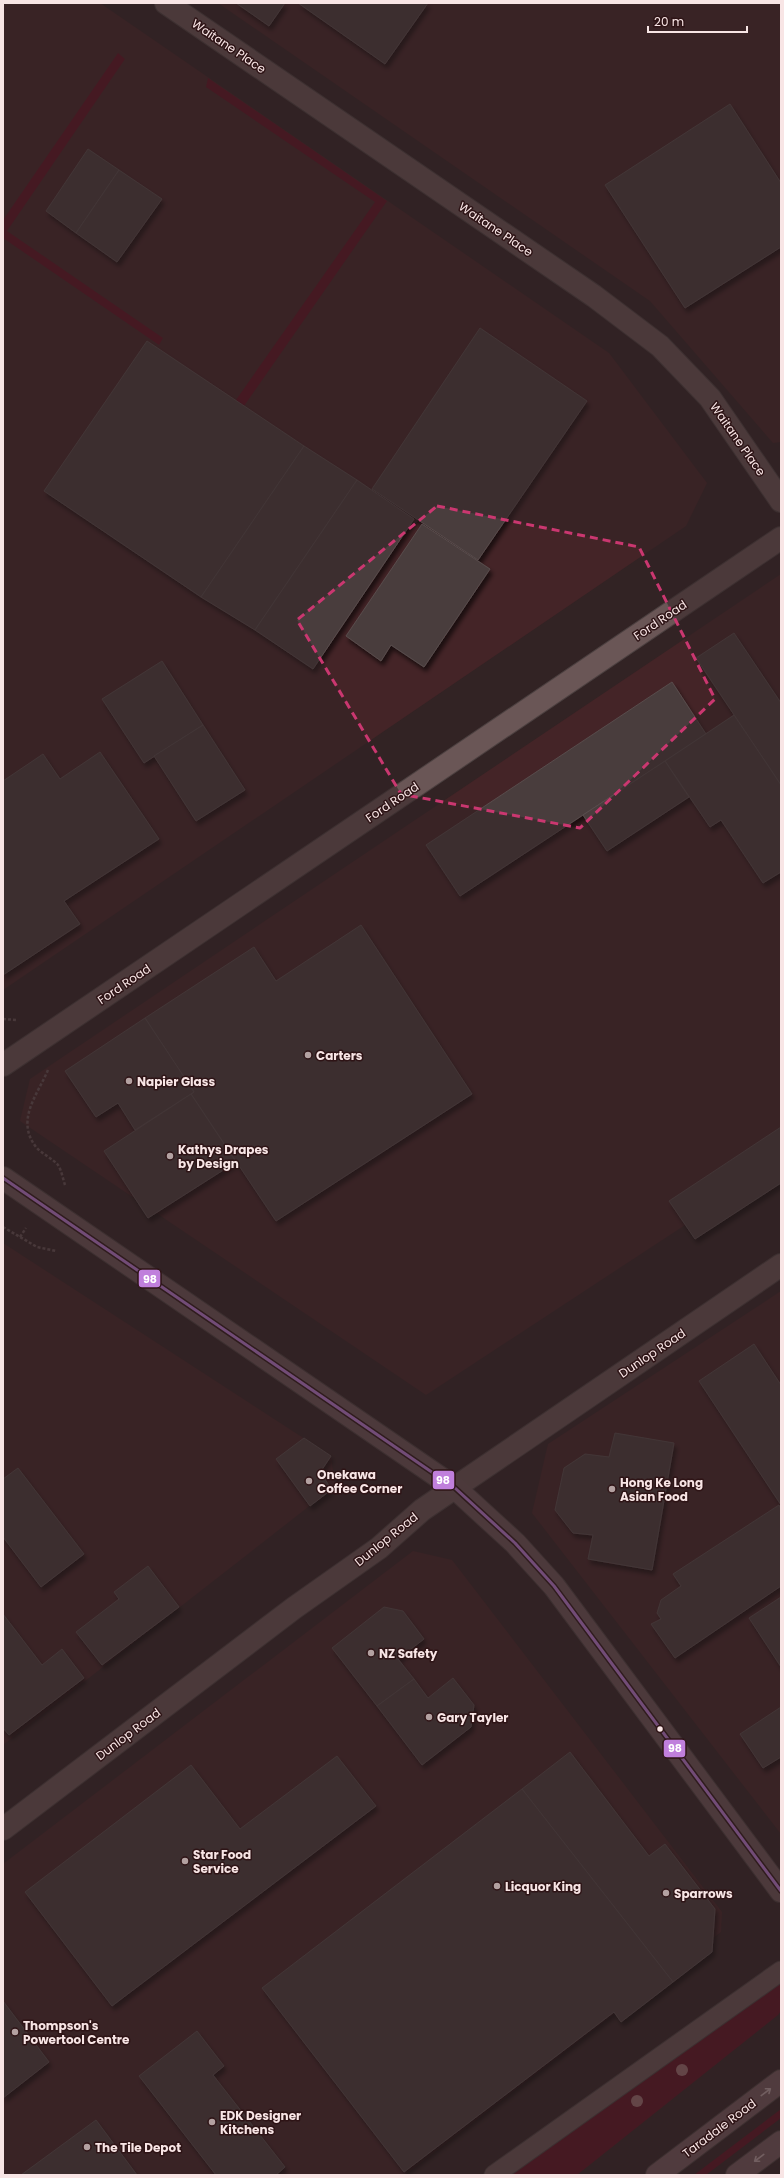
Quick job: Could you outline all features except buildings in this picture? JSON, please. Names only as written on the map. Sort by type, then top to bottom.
[{"type":"highway","name":"Taradale Road","points":[[657,2175],[781,2081]]},
{"type":"highway","points":[[737,2175],[781,2142]]},
{"type":"main road","points":[[3,1178],[455,1488],[515,1543],[554,1586],[781,1891]]},
{"type":"street","name":"Waitane Place","points":[[166,3],[594,296],[660,346],[710,398],[781,501]]},
{"type":"street","name":"Ford Road","points":[[3,1065],[781,538]]},
{"type":"street","name":"Dunlop Road","points":[[3,1829],[294,1608],[379,1548],[422,1510],[781,1265]]},
{"type":"lane","points":[[494,2175],[781,1972]]},
{"type":"path","points":[[47,1071],[42,1084],[31,1103],[28,1115],[29,1130],[36,1146],[58,1165],[62,1176]]},
{"type":"path","points":[[40,1080],[42,1084]]},
{"type":"path","points":[[20,1237],[28,1224]]},
{"type":"path","points":[[3,1226],[37,1247],[54,1251]]},
{"type":"highlighted area","points":[[437,506],[639,547],[715,699],[580,828],[401,794],[297,620]]},
{"type":"shaded area","points":[[3,3],[100,3],[609,353],[707,483],[686,526],[3,990]]},
{"type":"shaded area","points":[[218,3],[781,3],[781,442],[773,443],[650,301]]},
{"type":"shaded area","points":[[118,53],[125,59],[7,231],[163,338],[159,345],[3,238],[3,220]]},
{"type":"shaded area","points":[[208,78],[387,201],[244,406],[236,400],[375,202],[206,87]]},
{"type":"shaded area","points":[[781,574],[781,1162],[426,1395],[20,1121],[30,1079]]},
{"type":"shaded area","points":[[3,1243],[331,1456],[335,1486],[3,1745]]},
{"type":"shaded area","points":[[781,1291],[781,1834],[532,1513],[548,1444]]},
{"type":"shaded area","points":[[413,1551],[452,1560],[722,1912],[721,1932],[405,2175],[3,2175],[3,1864]]},
{"type":"shaded area","points":[[781,1978],[781,2011],[778,2015],[577,2175],[501,2175]]},
{"type":"shaded area","points":[[781,2109],[781,2118],[706,2175],[694,2175]]},
{"type":"transit line","name":"98","points":[[3,1178],[455,1488],[515,1543],[554,1586],[781,1891]]},
{"type":"place","name":"Carters","points":[[308,1055]]},
{"type":"place","name":"Napier Glass","points":[[129,1081]]},
{"type":"place","name":"Kathys Drapes by Design","points":[[170,1156]]},
{"type":"place","name":"Onekawa Coffee Corner","points":[[309,1481]]},
{"type":"place","name":"Hong Ke Long Asian Food","points":[[612,1489]]},
{"type":"place","name":"NZ Safety","points":[[371,1653]]},
{"type":"place","name":"Gary Tayler","points":[[429,1717]]},
{"type":"place","name":"Star Food Service","points":[[185,1861]]},
{"type":"place","name":"Licquor King","points":[[497,1886]]},
{"type":"place","name":"Sparrows","points":[[666,1893]]},
{"type":"place","name":"Thompson's Powertool Centre","points":[[15,2032]]},
{"type":"place","name":"EDK Designer Kitchens","points":[[212,2122]]},
{"type":"place","name":"The Tile Depot","points":[[87,2147]]}]
